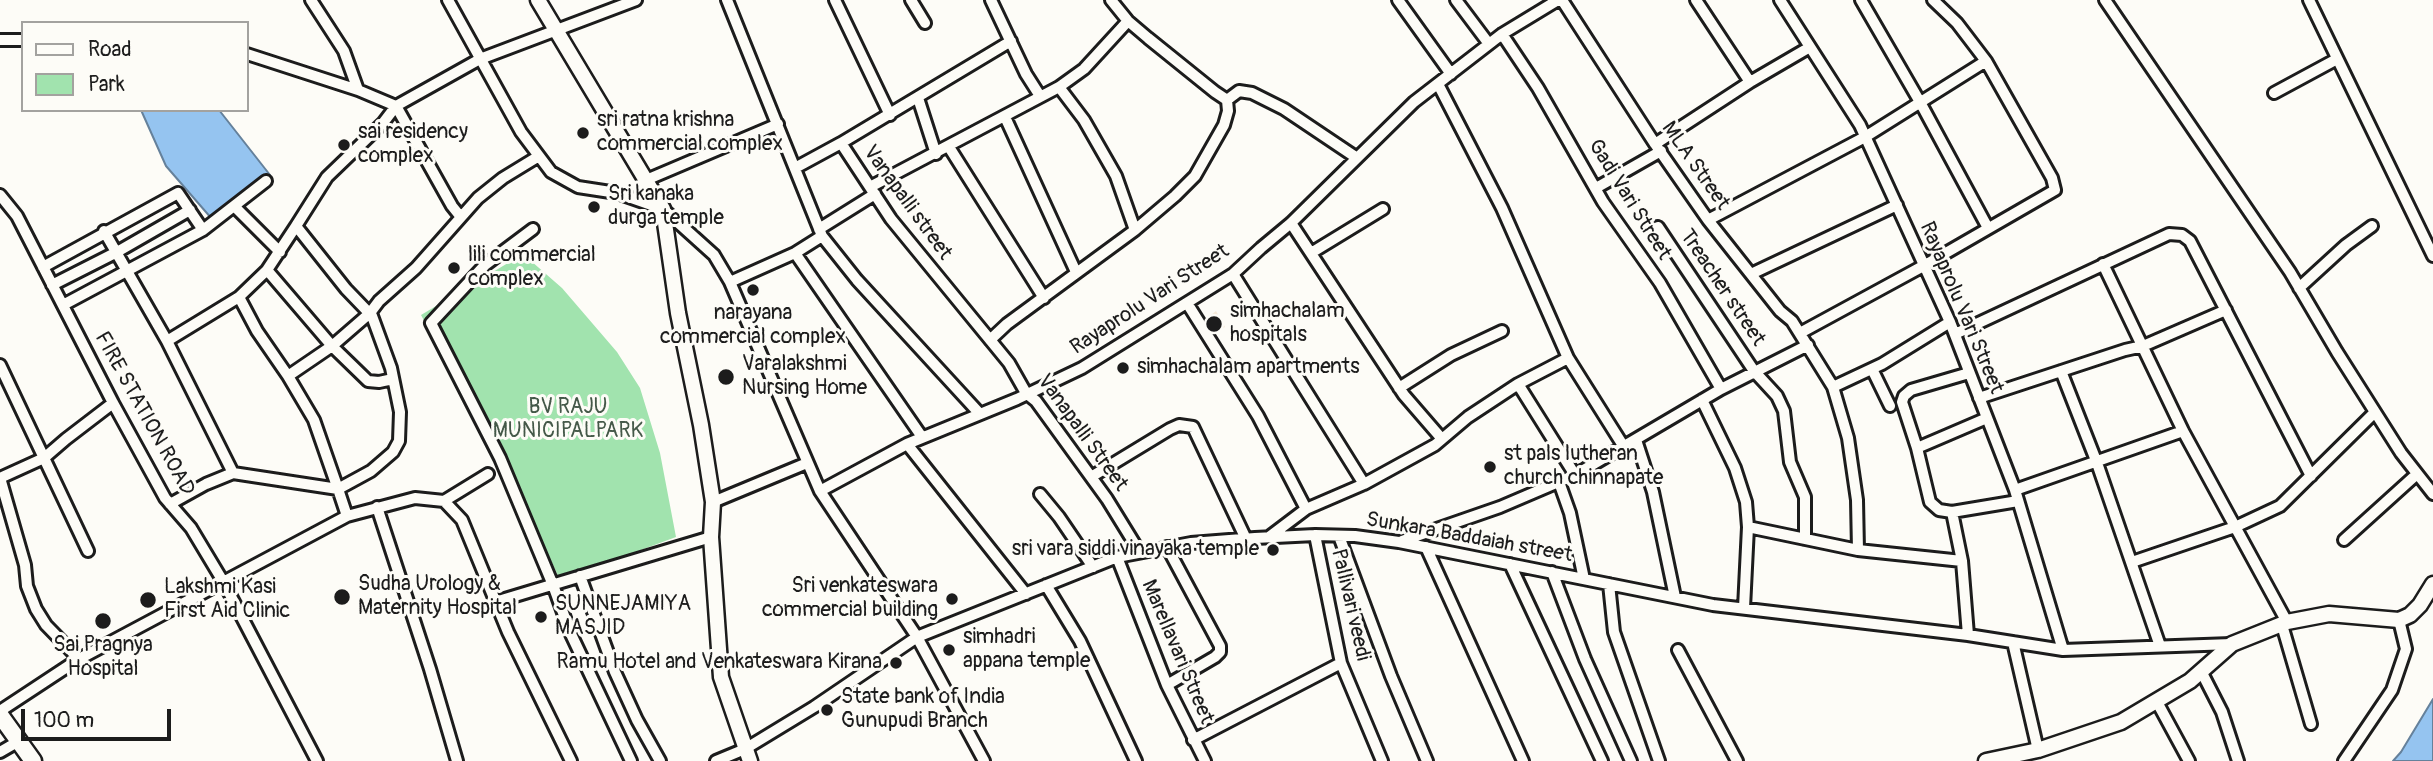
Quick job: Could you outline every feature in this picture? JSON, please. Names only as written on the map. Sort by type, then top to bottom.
[{"type":"highway","points":[[0,713],[33,761]]},
{"type":"main road","points":[[538,0],[663,209],[678,313],[701,425],[713,502],[711,537],[720,677],[747,755]]},
{"type":"main road","points":[[1986,761],[2038,750],[2121,722],[2190,681],[2232,644],[2284,624],[2329,614],[2399,621],[2420,605],[2433,584]]},
{"type":"street","points":[[311,0],[344,51],[358,90]]},
{"type":"street","points":[[448,0],[521,132],[551,172],[578,187],[617,192],[663,209],[714,255],[730,282],[820,491],[917,637],[985,761]]},
{"type":"street","points":[[727,0],[821,233],[857,280],[980,414]]},
{"type":"street","points":[[835,0],[890,115]]},
{"type":"street","points":[[911,0],[925,23]]},
{"type":"street","points":[[991,0],[1026,74],[1040,96]]},
{"type":"street","points":[[1111,0],[1128,21],[1227,100]]},
{"type":"street","points":[[1398,0],[1451,74]]},
{"type":"street","points":[[1456,0],[1489,44]]},
{"type":"street","points":[[1696,0],[1750,82]]},
{"type":"street","name":"Rayaprolu Vari Street","points":[[1780,0],[1865,136],[1950,322],[2016,495],[2063,650]]},
{"type":"street","points":[[1861,0],[1920,102],[1988,229]]},
{"type":"street","points":[[1800,333],[2055,190],[2052,178],[1986,61],[1958,23],[1933,0]]},
{"type":"street","points":[[2105,0],[2210,152],[2299,288],[2401,453],[2433,494]]},
{"type":"street","points":[[2309,0],[2433,256]]},
{"type":"street","points":[[167,341],[239,297],[267,270],[327,177],[383,123],[396,106],[480,59],[630,1]]},
{"type":"street","name":"Rayaprolu Vari Street","points":[[820,491],[922,436],[980,414],[1082,368],[1233,274],[1291,223],[1414,102],[1502,34],[1556,1]]},
{"type":"street","name":"MLA Street","points":[[1556,1],[1708,220],[1800,333],[1833,387],[1848,438],[1857,500],[1858,550]]},
{"type":"street","points":[[730,282],[794,253],[873,190],[1059,87],[1084,69],[1128,21]]},
{"type":"street","name":"Gadi Vari Street","points":[[1502,34],[1538,88],[1596,188],[1660,283],[1721,388]]},
{"type":"street","points":[[0,40],[21,40]]},
{"type":"street","name":"Vanapalli street","points":[[990,340],[922,258],[841,144],[1011,41]]},
{"type":"street","points":[[1596,188],[1658,148],[1750,82],[1810,47]]},
{"type":"street","points":[[248,54],[358,90],[396,106],[460,216]]},
{"type":"street","points":[[2274,93],[2337,59]]},
{"type":"street","points":[[1708,220],[1865,136],[1986,61]]},
{"type":"street","points":[[1438,84],[1502,208],[1568,358],[1624,447]]},
{"type":"street","points":[[1059,87],[1084,120],[1116,176],[1135,230]]},
{"type":"street","points":[[1227,100],[1239,91],[1252,93],[1284,109],[1357,158]]},
{"type":"street","points":[[918,98],[936,153]]},
{"type":"street","points":[[990,340],[1007,324],[1135,230],[1195,176],[1224,125],[1228,111],[1227,100]]},
{"type":"street","points":[[1005,117],[1076,272]]},
{"type":"street","points":[[646,180],[778,124]]},
{"type":"street","points":[[795,168],[841,144]]},
{"type":"street","points":[[949,147],[1044,298]]},
{"type":"street","points":[[288,376],[332,346],[370,313],[379,300],[416,268],[460,216],[503,178],[539,156]]},
{"type":"street","points":[[63,304],[202,230],[266,181]]},
{"type":"street","points":[[43,267],[178,193],[202,230]]},
{"type":"street","name":"FIRE STATION ROAD","points":[[0,194],[17,216],[113,403],[170,504],[191,528],[224,583],[317,761]]},
{"type":"street","points":[[1751,274],[1897,205]]},
{"type":"street","points":[[234,206],[280,252]]},
{"type":"street","points":[[1311,253],[1383,209]]},
{"type":"street","points":[[52,285],[190,210]]},
{"type":"street","points":[[1291,223],[1399,388],[1441,439]]},
{"type":"street","points":[[170,504],[233,473],[338,489],[371,471],[393,452],[400,440],[400,412],[393,379],[370,313],[346,289],[296,226]]},
{"type":"street","points":[[2299,288],[2346,245],[2372,226]]},
{"type":"street","name":"Treacher street","points":[[1658,227],[1754,371],[1777,396],[1784,411],[1790,463],[1805,497],[1805,539]]},
{"type":"street","points":[[533,229],[485,265],[431,323],[500,458],[570,632],[631,761]]},
{"type":"street","points":[[104,232],[167,341],[233,473]]},
{"type":"street","points":[[1955,334],[2169,234],[2182,234],[2190,241],[2311,476]]},
{"type":"street","points":[[794,253],[922,436]]},
{"type":"street","points":[[2103,264],[2183,430],[2284,624],[2311,724]]},
{"type":"street","points":[[267,270],[332,346],[368,381],[393,379]]},
{"type":"street","points":[[1233,274],[1364,484]]},
{"type":"street","points":[[239,297],[257,331],[314,420],[346,516]]},
{"type":"street","points":[[1187,303],[1258,416],[1306,509]]},
{"type":"street","points":[[1979,398],[2125,349],[2143,346],[2226,310]]},
{"type":"street","points":[[1833,387],[1872,369],[1950,322]]},
{"type":"street","points":[[1399,388],[1451,355],[1502,331]]},
{"type":"street","name":"Vanapalli Street","points":[[990,340],[1107,499],[1139,551]]},
{"type":"street","points":[[1399,542],[1500,507],[1575,475],[1721,388],[1808,345]]},
{"type":"street","points":[[1268,537],[1306,509],[1395,468],[1518,384],[1568,358]]},
{"type":"street","points":[[0,365],[88,551]]},
{"type":"street","points":[[1872,369],[1890,406]]},
{"type":"street","points":[[2061,372],[2132,562],[2160,646]]},
{"type":"street","points":[[1969,373],[1911,390],[1902,402],[1930,502],[1939,510],[1952,512],[2016,495],[2183,430]]},
{"type":"street","points":[[1518,384],[1575,475]]},
{"type":"street","points":[[1702,400],[1735,468],[1746,502],[1748,527],[1744,608]]},
{"type":"street","points":[[79,659],[46,625],[36,609],[27,586],[24,565],[0,478],[44,458],[113,403]]},
{"type":"street","points":[[2132,562],[2235,527],[2280,506],[2375,412]]},
{"type":"street","points":[[1917,449],[1987,418]]},
{"type":"street","points":[[1091,478],[1170,429],[1179,425],[1193,427],[1246,538]]},
{"type":"street","points":[[1636,440],[1653,492],[1675,597]]},
{"type":"street","points":[[906,444],[1026,594]]},
{"type":"street","points":[[713,502],[807,463]]},
{"type":"street","points":[[0,713],[79,659],[346,516],[415,498],[444,501],[488,474]]},
{"type":"street","points":[[2344,540],[2417,474]]},
{"type":"street","points":[[1559,482],[1570,513],[1584,579]]},
{"type":"street","points":[[1040,494],[1093,567]]},
{"type":"street","points":[[444,501],[461,520],[495,602],[570,761]]},
{"type":"street","points":[[377,507],[457,761]]},
{"type":"street","points":[[1952,512],[1962,561],[1968,635]]},
{"type":"street","points":[[1748,527],[1858,550],[1962,561]]},
{"type":"street","name":"Sunkara Baddaiah street","points":[[716,761],[747,755],[917,637],[1118,557],[1139,551],[1246,538],[1315,535],[1399,542],[1675,597],[2063,650],[2232,644]]},
{"type":"street","name":"Pallivari veedi","points":[[1315,535],[1341,663],[1382,761]]},
{"type":"street","points":[[1339,536],[1367,614],[1427,761]]},
{"type":"street","points":[[495,602],[711,537]]},
{"type":"street","points":[[1167,547],[1220,646],[1220,652],[1167,685]]},
{"type":"street","points":[[1426,547],[1523,761]]},
{"type":"street","name":"Marellavari Street","points":[[1118,557],[1167,685],[1205,761]]},
{"type":"street","points":[[1510,564],[1602,761]]},
{"type":"street","points":[[1552,572],[1585,659],[1631,761]]},
{"type":"street","points":[[580,576],[615,673],[660,761]]},
{"type":"street","points":[[1609,584],[1614,632],[1658,761]]},
{"type":"street","points":[[1046,585],[1080,640],[1136,761]]},
{"type":"street","points":[[2344,761],[2392,690],[2406,649],[2399,621]]},
{"type":"street","points":[[2012,642],[2038,750]]},
{"type":"street","points":[[1678,650],[1737,761]]},
{"type":"street","points":[[1193,740],[1341,663]]},
{"type":"street","points":[[2201,671],[2221,712],[2238,761]]},
{"type":"street","points":[[2157,702],[2189,761]]},
{"type":"street","points":[[0,752],[19,741]]},
{"type":"shaded area","name":"simhachalam hospitals","points":[[1216,311],[1225,327],[1212,336],[1202,322]]},
{"type":"green space","name":"BV RAJU MUNICIPALPARK","points":[[523,254],[562,288],[617,352],[640,388],[660,453],[676,537],[560,580],[540,537],[421,315]]},
{"type":"water","points":[[142,112],[221,112],[270,175],[212,219],[166,166]]},
{"type":"water","points":[[2433,699],[2433,761],[2393,761],[2401,752]]},
{"type":"place","name":"sri ratna krishna commercial complex","points":[[583,133]]},
{"type":"place","name":"sai residency complex","points":[[344,145]]},
{"type":"place","name":"Sri kanaka durga temple","points":[[594,207]]},
{"type":"place","name":"lili commercial complex","points":[[454,268]]},
{"type":"place","name":"narayana commercial complex","points":[[753,290]]},
{"type":"place","name":"simhachalam hospitals","points":[[1214,324]]},
{"type":"place","name":"simhachalam apartments","points":[[1123,368]]},
{"type":"place","name":"Varalakshmi Nursing Home","points":[[726,377]]},
{"type":"place","name":"st pals lutheran church chinnapate","points":[[1490,467]]},
{"type":"place","name":"sri vara siddi vinayaka temple","points":[[1273,550]]},
{"type":"place","name":"Sudha Urology & Maternity Hospital","points":[[342,597]]},
{"type":"place","name":"Sri venkateswara commercial building","points":[[952,599]]},
{"type":"place","name":"Lakshmi Kasi First Aid Clinic","points":[[148,600]]},
{"type":"place","name":"SUNNEJAMIYA MASJID","points":[[541,617]]},
{"type":"place","name":"Sai Pragnya Hospital","points":[[103,621]]},
{"type":"place","name":"simhadri appana temple","points":[[949,650]]},
{"type":"place","name":"Ramu Hotel and Venkateswara Kirana","points":[[896,663]]},
{"type":"place","name":"State bank of India Gunupudi Branch","points":[[827,710]]}]
